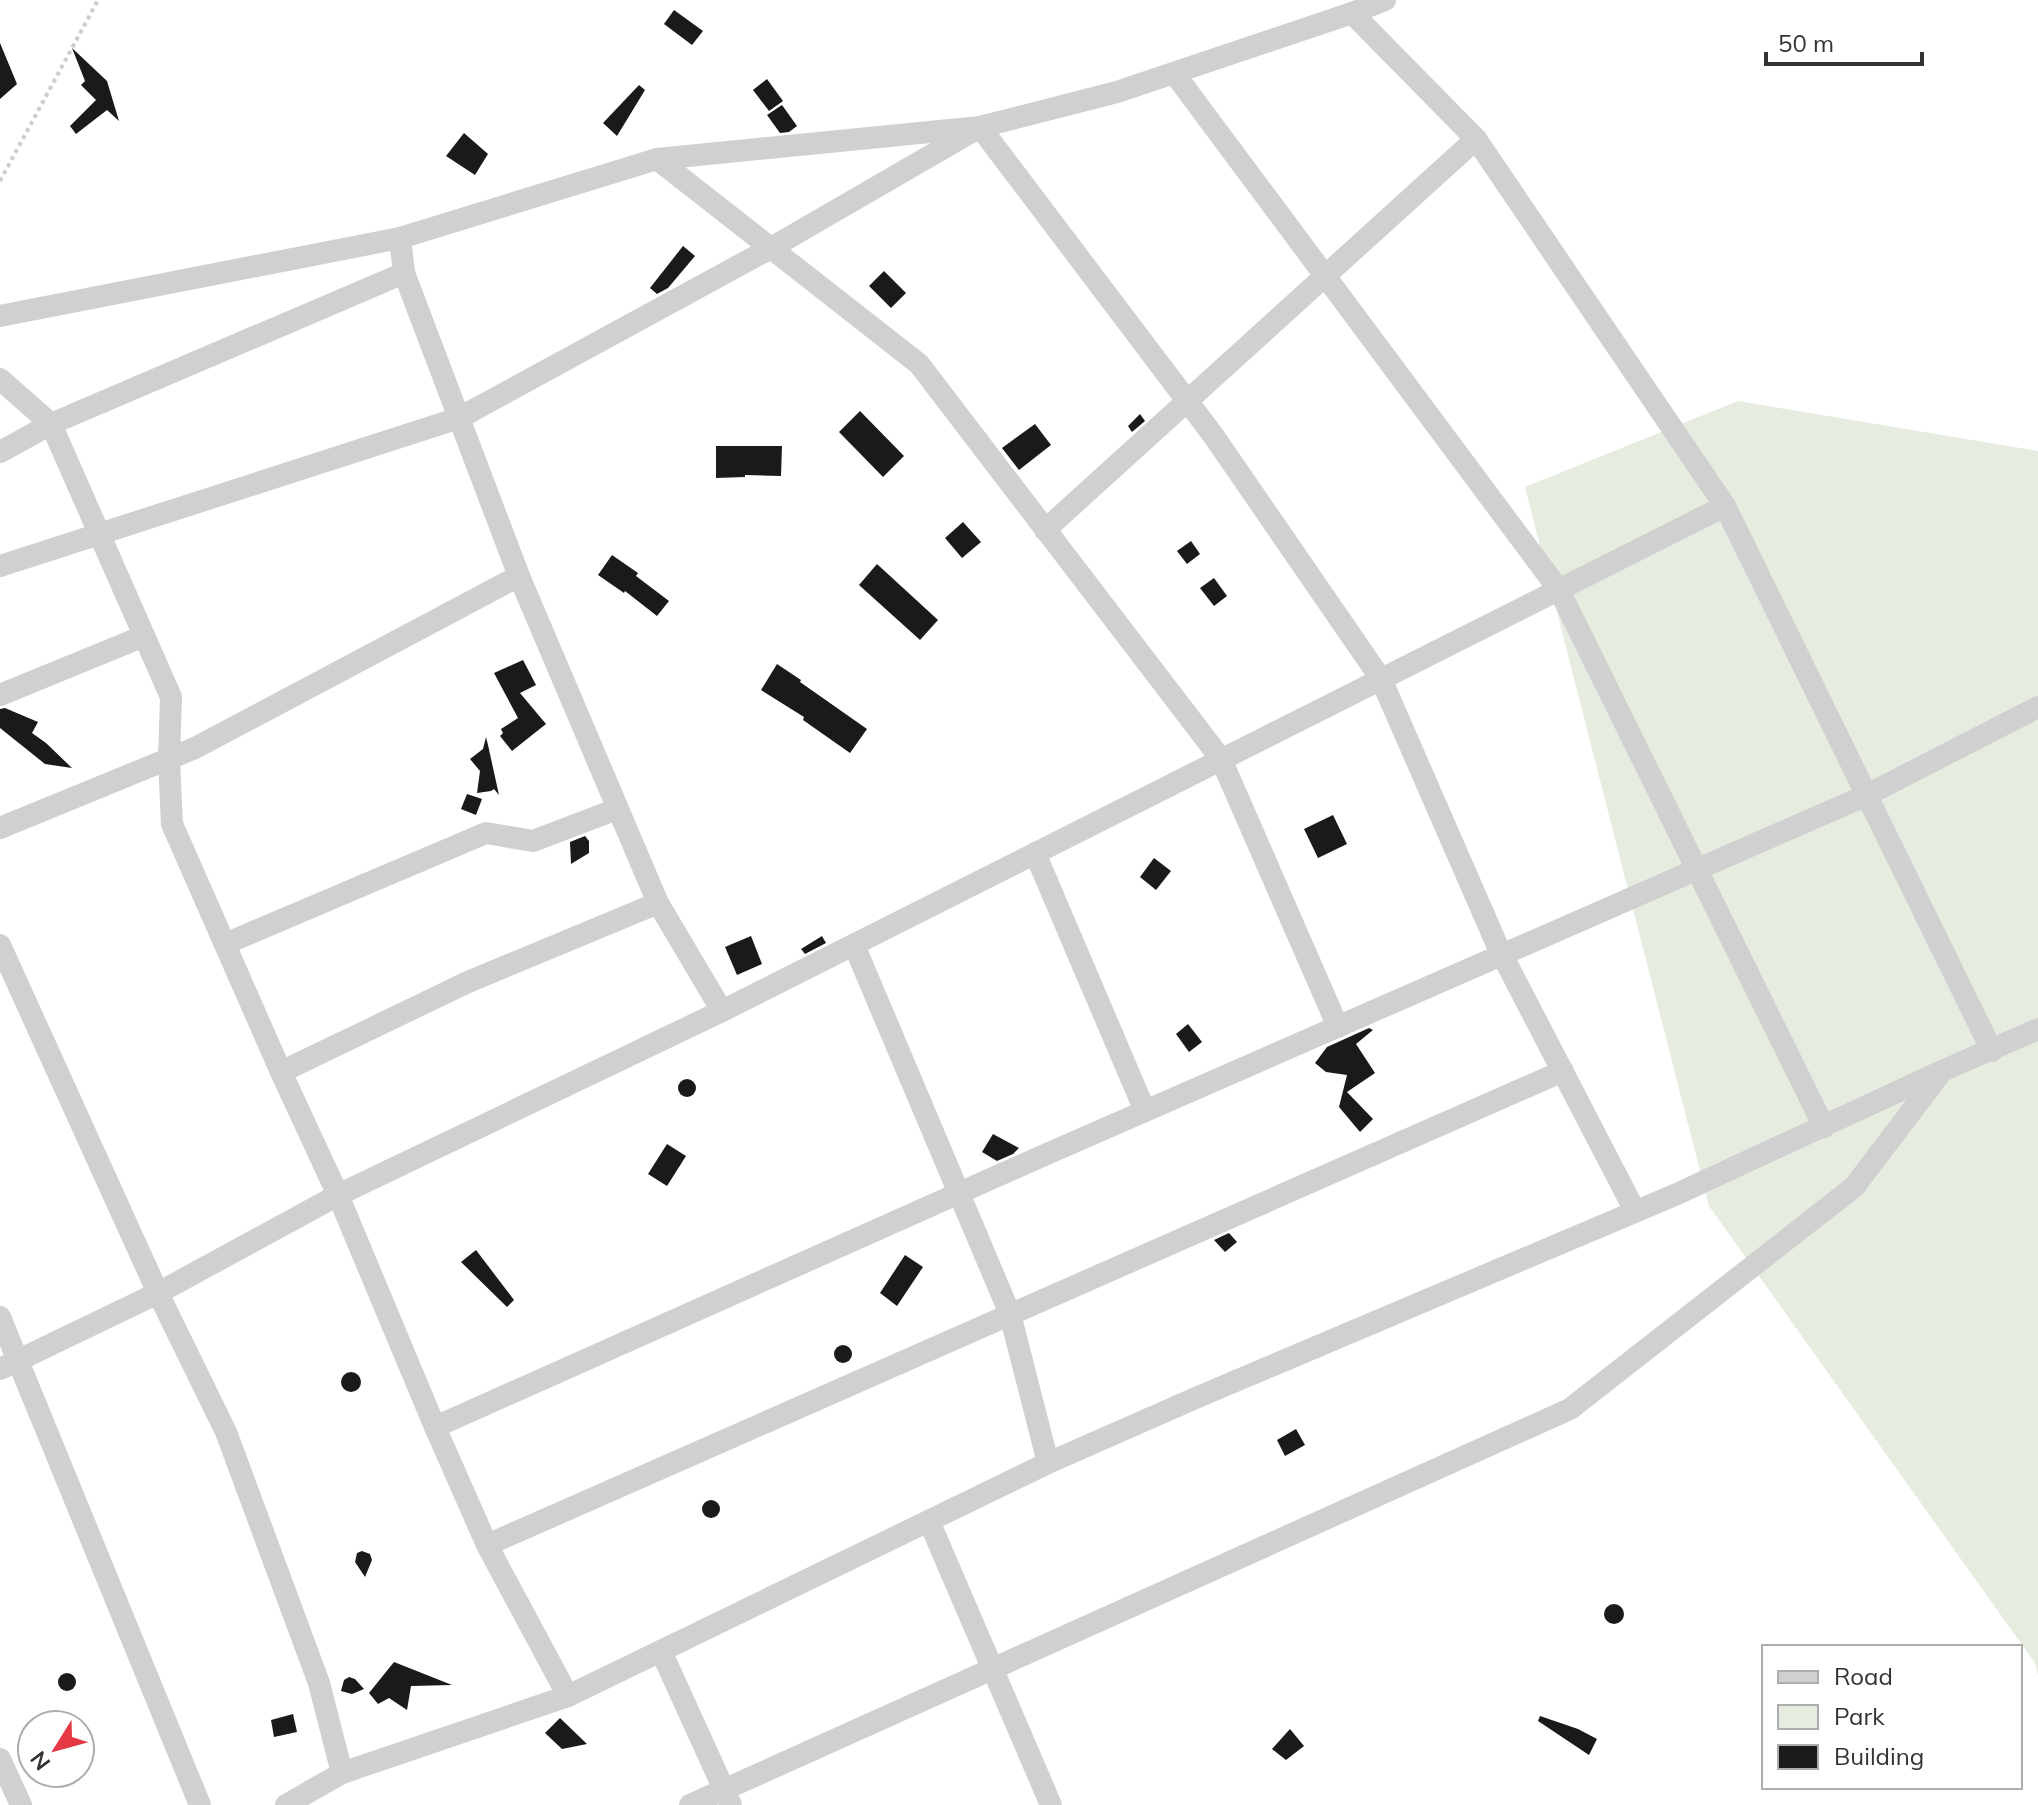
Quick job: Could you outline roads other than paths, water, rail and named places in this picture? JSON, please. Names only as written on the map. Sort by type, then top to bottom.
[{"type":"street","points":[[0,316],[400,238],[657,159],[980,127],[1117,92],[1385,0]]},
{"type":"street","points":[[1352,13],[1476,139],[1725,506],[1992,1051]]},
{"type":"street","points":[[1174,73],[1559,590],[1824,1127]]},
{"type":"street","points":[[0,566],[459,418],[771,248],[980,127]]},
{"type":"street","points":[[980,127],[1213,435],[1381,679],[1502,955],[1635,1211]]},
{"type":"street","points":[[1045,530],[1476,139]]},
{"type":"street","points":[[657,159],[919,364],[1221,759],[1338,1027]]},
{"type":"street","points":[[400,238],[404,273],[519,576],[658,903],[722,1011]]},
{"type":"street","points":[[0,452],[51,424],[404,273]]},
{"type":"street","points":[[0,379],[51,424],[171,697],[169,759],[172,824],[338,1195],[487,1545],[568,1696]]},
{"type":"street","points":[[9,1364],[158,1293],[338,1195],[722,1011],[1725,506]]},
{"type":"street","points":[[0,828],[209,741],[519,576]]},
{"type":"street","points":[[0,695],[144,636]]},
{"type":"street","points":[[435,1427],[959,1193],[1867,795],[2038,707]]},
{"type":"street","points":[[225,944],[486,833],[533,841],[617,809]]},
{"type":"street","points":[[1035,853],[1145,1111]]},
{"type":"street","points":[[281,1072],[468,982],[658,903]]},
{"type":"street","points":[[0,945],[158,1293],[226,1432],[319,1683],[342,1773]]},
{"type":"street","points":[[854,945],[1010,1314],[1048,1463]]},
{"type":"street","points":[[286,1805],[342,1773],[568,1696],[1048,1463],[1635,1211],[2038,1029]]},
{"type":"street","points":[[487,1545],[1563,1071]]},
{"type":"street","points":[[690,1805],[727,1798],[992,1669],[1570,1409],[1854,1187],[1942,1071]]},
{"type":"street","points":[[0,1317],[9,1364],[200,1805]]},
{"type":"street","points":[[929,1521],[1051,1805]]},
{"type":"street","points":[[661,1651],[727,1798]]},
{"type":"street","points":[[0,1759],[21,1805]]}]
